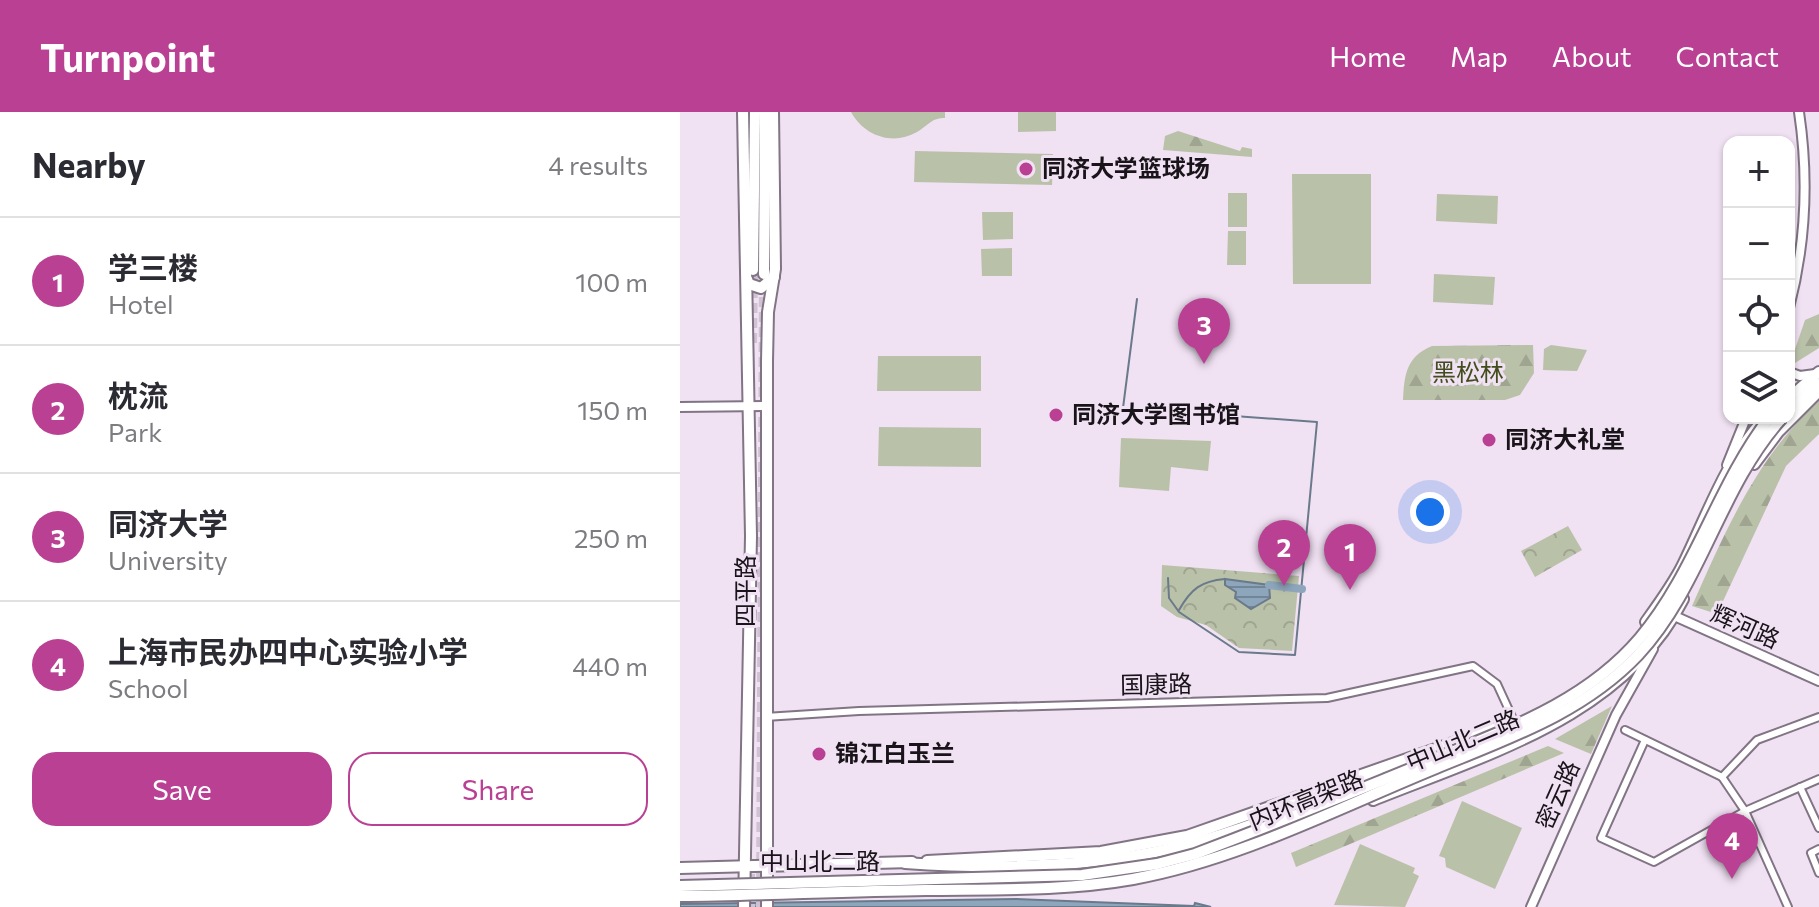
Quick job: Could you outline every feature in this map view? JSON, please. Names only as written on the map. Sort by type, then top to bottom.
[{"type":"main road","name":"四平路","points":[[743,112],[759,276],[768,312],[767,903]]},
{"type":"main road","points":[[755,112],[759,276]]},
{"type":"main road","points":[[759,276],[765,112]]},
{"type":"main road","name":"四平路","points":[[744,904],[751,536],[749,406],[773,112]]},
{"type":"main road","points":[[1795,392],[1818,375]]},
{"type":"main road","points":[[1795,404],[1818,375]]},
{"type":"main road","name":"中山北二路","points":[[680,884],[1081,879],[1197,865],[1307,827],[1521,739],[1563,719],[1615,684],[1653,649],[1674,617],[1746,476],[1778,432],[1819,391]]},
{"type":"main road","name":"中山北二路","points":[[680,868],[905,863],[1101,852],[1187,836],[1558,703],[1592,679],[1631,643],[1682,567],[1736,453],[1762,424]]},
{"type":"main road","name":"内环高架路","points":[[680,884],[1051,877],[1118,872],[1195,854],[1452,752],[1561,705],[1619,660],[1672,592],[1739,460],[1763,424]]},
{"type":"main road","name":"内环高架路","points":[[680,896],[1058,888],[1134,879],[1223,855],[1517,734],[1559,715],[1596,692],[1649,642],[1682,594],[1740,476],[1778,424]]},
{"type":"main road","points":[[905,863],[1026,865],[1108,860],[1167,849],[1233,830],[1452,752]]},
{"type":"street","points":[[1794,280],[1805,217],[1806,178],[1799,112]]},
{"type":"street","points":[[1795,374],[1818,375]]},
{"type":"street","points":[[680,407],[767,406]]},
{"type":"street","points":[[1723,476],[1744,424]]},
{"type":"street","name":"辉河路","points":[[1658,605],[1674,617],[1819,680]]},
{"type":"street","name":"密云路","points":[[1531,907],[1624,699],[1653,649]]},
{"type":"street","name":"国康路","points":[[765,717],[859,711],[1327,698],[1473,666],[1497,684],[1514,721]]},
{"type":"street","points":[[1615,684],[1624,687],[1624,699]]},
{"type":"street","points":[[1722,777],[1757,740],[1819,717]]},
{"type":"street","points":[[1625,730],[1722,777],[1745,811],[1788,907]]},
{"type":"street","points":[[1645,740],[1601,838],[1654,862],[1745,811],[1819,779]]},
{"type":"street","points":[[1800,787],[1819,828]]},
{"type":"street","points":[[1819,849],[1811,853],[1819,873]]},
{"type":"green space","points":[[851,112],[945,112],[945,118],[933,121],[908,136],[889,138],[871,133]]},
{"type":"green space","points":[[1018,112],[1056,112],[1056,131],[1018,132]]},
{"type":"green space","points":[[1178,131],[1240,151],[1242,147],[1252,149],[1252,157],[1163,150],[1165,136]]},
{"type":"green space","points":[[915,151],[1053,154],[1052,185],[914,182]]},
{"type":"green space","points":[[1292,174],[1371,174],[1371,284],[1293,284]]},
{"type":"green space","points":[[1228,193],[1247,193],[1247,227],[1228,227]]},
{"type":"green space","points":[[1437,194],[1498,196],[1497,224],[1436,221]]},
{"type":"green space","points":[[982,212],[1013,212],[1013,239],[983,240]]},
{"type":"green space","points":[[1228,231],[1246,231],[1246,265],[1227,265]]},
{"type":"green space","points":[[1012,248],[1012,276],[982,276],[981,249]]},
{"type":"green space","points":[[1434,274],[1495,277],[1493,305],[1433,302]]},
{"type":"green space","points":[[1819,314],[1819,348],[1795,363],[1795,349],[1805,320]]},
{"type":"green space","name":"黑松林","points":[[1533,345],[1534,373],[1520,395],[1505,400],[1403,400],[1408,367],[1417,355],[1432,346]]},
{"type":"green space","points":[[1551,345],[1587,350],[1577,371],[1543,370],[1544,349]]},
{"type":"green space","points":[[878,356],[981,356],[981,391],[877,391]]},
{"type":"green space","points":[[1819,401],[1819,434],[1786,466],[1717,614],[1692,606],[1730,523],[1760,471],[1797,423]]},
{"type":"green space","points":[[879,427],[981,428],[981,467],[878,466]]},
{"type":"green space","points":[[1121,438],[1211,441],[1208,471],[1171,467],[1169,491],[1119,487]]},
{"type":"green space","points":[[1568,526],[1582,550],[1535,577],[1521,551]]},
{"type":"green space","points":[[1162,565],[1299,576],[1292,651],[1239,648],[1206,625],[1177,617],[1161,606]]},
{"type":"green space","points":[[1612,706],[1591,754],[1555,739]]},
{"type":"green space","points":[[1548,746],[1564,753],[1296,867],[1291,853]]},
{"type":"green space","points":[[1462,801],[1522,828],[1495,889],[1446,867],[1445,858],[1439,856]]},
{"type":"green space","points":[[1360,844],[1415,868],[1413,873],[1419,876],[1405,907],[1334,905]]},
{"type":"water","points":[[1225,579],[1269,585],[1270,598],[1251,609],[1235,598],[1236,592],[1225,585]]},
{"type":"water","points":[[1016,899],[1194,906],[1195,903],[1211,907],[680,907],[680,904]]},
{"type":"waterway","points":[[1137,299],[1123,408],[1317,422],[1295,655],[1239,652],[1179,612],[1169,598],[1168,578]]},
{"type":"waterway","points":[[1179,610],[1198,587],[1225,579]]},
{"type":"waterway","points":[[1269,585],[1302,589]]},
{"type":"tunnel","points":[[752,343],[753,273]]},
{"type":"tunnel","points":[[761,907],[764,274]]},
{"type":"tunnel","points":[[750,859],[750,907]]},
{"type":"place","name":"同济大学篮球场","points":[[1026,169]]},
{"type":"place","name":"同济大学","points":[[1204,364]]},
{"type":"place","name":"同济大学图书馆","points":[[1056,415]]},
{"type":"place","name":"同济大礼堂","points":[[1489,440]]},
{"type":"place","name":"枕流","points":[[1284,586]]},
{"type":"place","name":"学三楼","points":[[1350,590]]},
{"type":"place","name":"锦江白玉兰","points":[[819,754]]},
{"type":"place","name":"上海市民办四中心实验小学","points":[[1732,879]]}]
